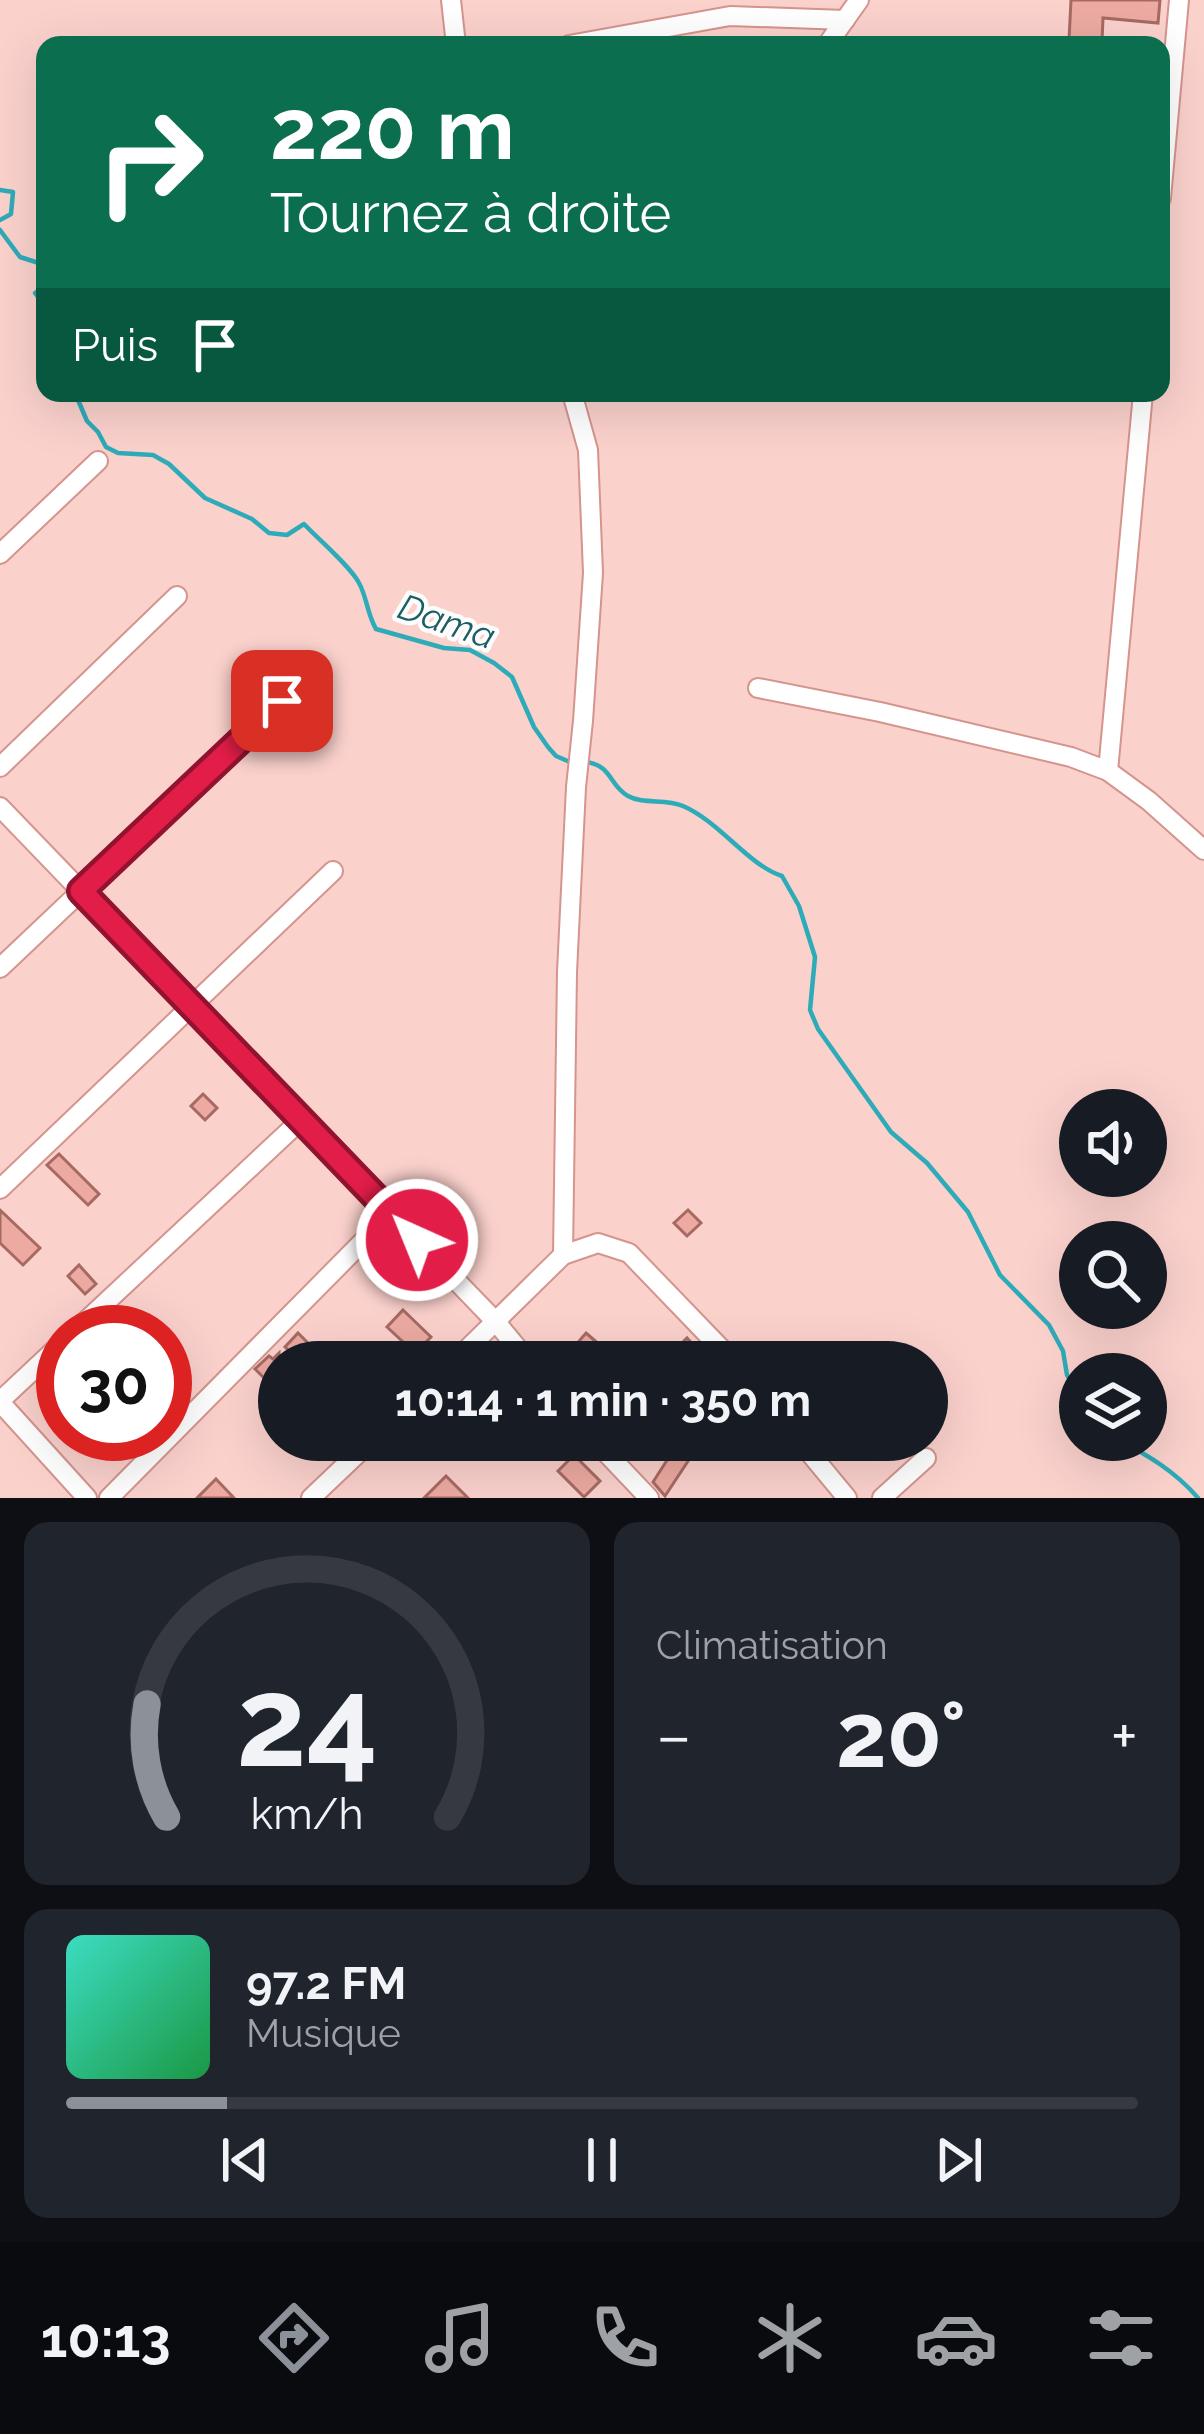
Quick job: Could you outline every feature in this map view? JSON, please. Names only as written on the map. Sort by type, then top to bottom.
[{"type":"street","points":[[451,0],[455,36]]},
{"type":"street","points":[[833,36],[859,0]]},
{"type":"street","points":[[1170,99],[1179,0]]},
{"type":"street","points":[[619,36],[730,16],[845,20]]},
{"type":"street","points":[[562,1255],[567,973],[592,573],[588,450],[576,402]]},
{"type":"street","points":[[1108,771],[1142,402]]},
{"type":"street","points":[[0,554],[98,461]]},
{"type":"street","points":[[0,767],[177,596]]},
{"type":"street","points":[[758,688],[965,732],[1108,771],[1204,850]]},
{"type":"street","points":[[0,968],[282,701]]},
{"type":"street","points":[[0,807],[512,1341]]},
{"type":"street","points":[[0,1189],[333,872]]},
{"type":"street","points":[[103,1305],[301,1120]]},
{"type":"street","points":[[110,1498],[391,1214]]},
{"type":"street","points":[[476,1341],[562,1255],[598,1243],[629,1253],[714,1341]]},
{"type":"street","points":[[36,1367],[0,1401],[87,1498]]},
{"type":"street","points":[[311,1498],[350,1461]]},
{"type":"street","points":[[614,1461],[649,1498]]},
{"type":"street","points":[[816,1461],[847,1498]]},
{"type":"street","points":[[882,1498],[923,1461]]},
{"type":"building","points":[[1071,0],[1160,0],[1158,23],[1103,18],[1102,36],[1069,36]]},
{"type":"building","points":[[203,1094],[217,1108],[205,1120],[191,1106]]},
{"type":"building","points":[[59,1154],[99,1194],[88,1205],[47,1165]]},
{"type":"building","points":[[0,1210],[40,1248],[23,1265],[0,1243]]},
{"type":"building","points":[[688,1210],[701,1223],[687,1236],[674,1223]]},
{"type":"building","points":[[79,1265],[96,1284],[85,1294],[68,1276]]},
{"type":"building","points":[[403,1310],[431,1337],[402,1341],[387,1327]]},
{"type":"building","points":[[568,1461],[580,1461],[600,1481],[584,1497],[558,1471]]},
{"type":"building","points":[[666,1461],[688,1461],[665,1496],[653,1482]]},
{"type":"building","points":[[446,1476],[468,1498],[424,1498]]},
{"type":"building","points":[[216,1479],[234,1498],[197,1498]]},
{"type":"waterway","name":"Dama","points":[[0,190],[13,192],[11,214],[0,220]]},
{"type":"waterway","name":"Dama","points":[[0,230],[20,257],[36,262]]},
{"type":"waterway","name":"Dama","points":[[79,402],[106,447],[118,453],[153,455],[205,498],[252,519],[269,533],[287,535],[304,524],[355,576],[376,629],[444,648],[470,650],[494,663],[512,677],[548,747],[570,762]]},
{"type":"waterway","name":"Dama","points":[[587,762],[601,767],[628,796],[676,804],[696,813],[757,863],[782,876],[799,906],[815,957],[810,1010],[818,1029],[891,1132],[927,1163],[968,1212],[1000,1275],[1049,1325],[1063,1353]]},
{"type":"waterway","name":"Dama","points":[[1155,1461],[1198,1498]]},
{"type":"route","points":[[282,701],[81,891],[417,1240]]}]
